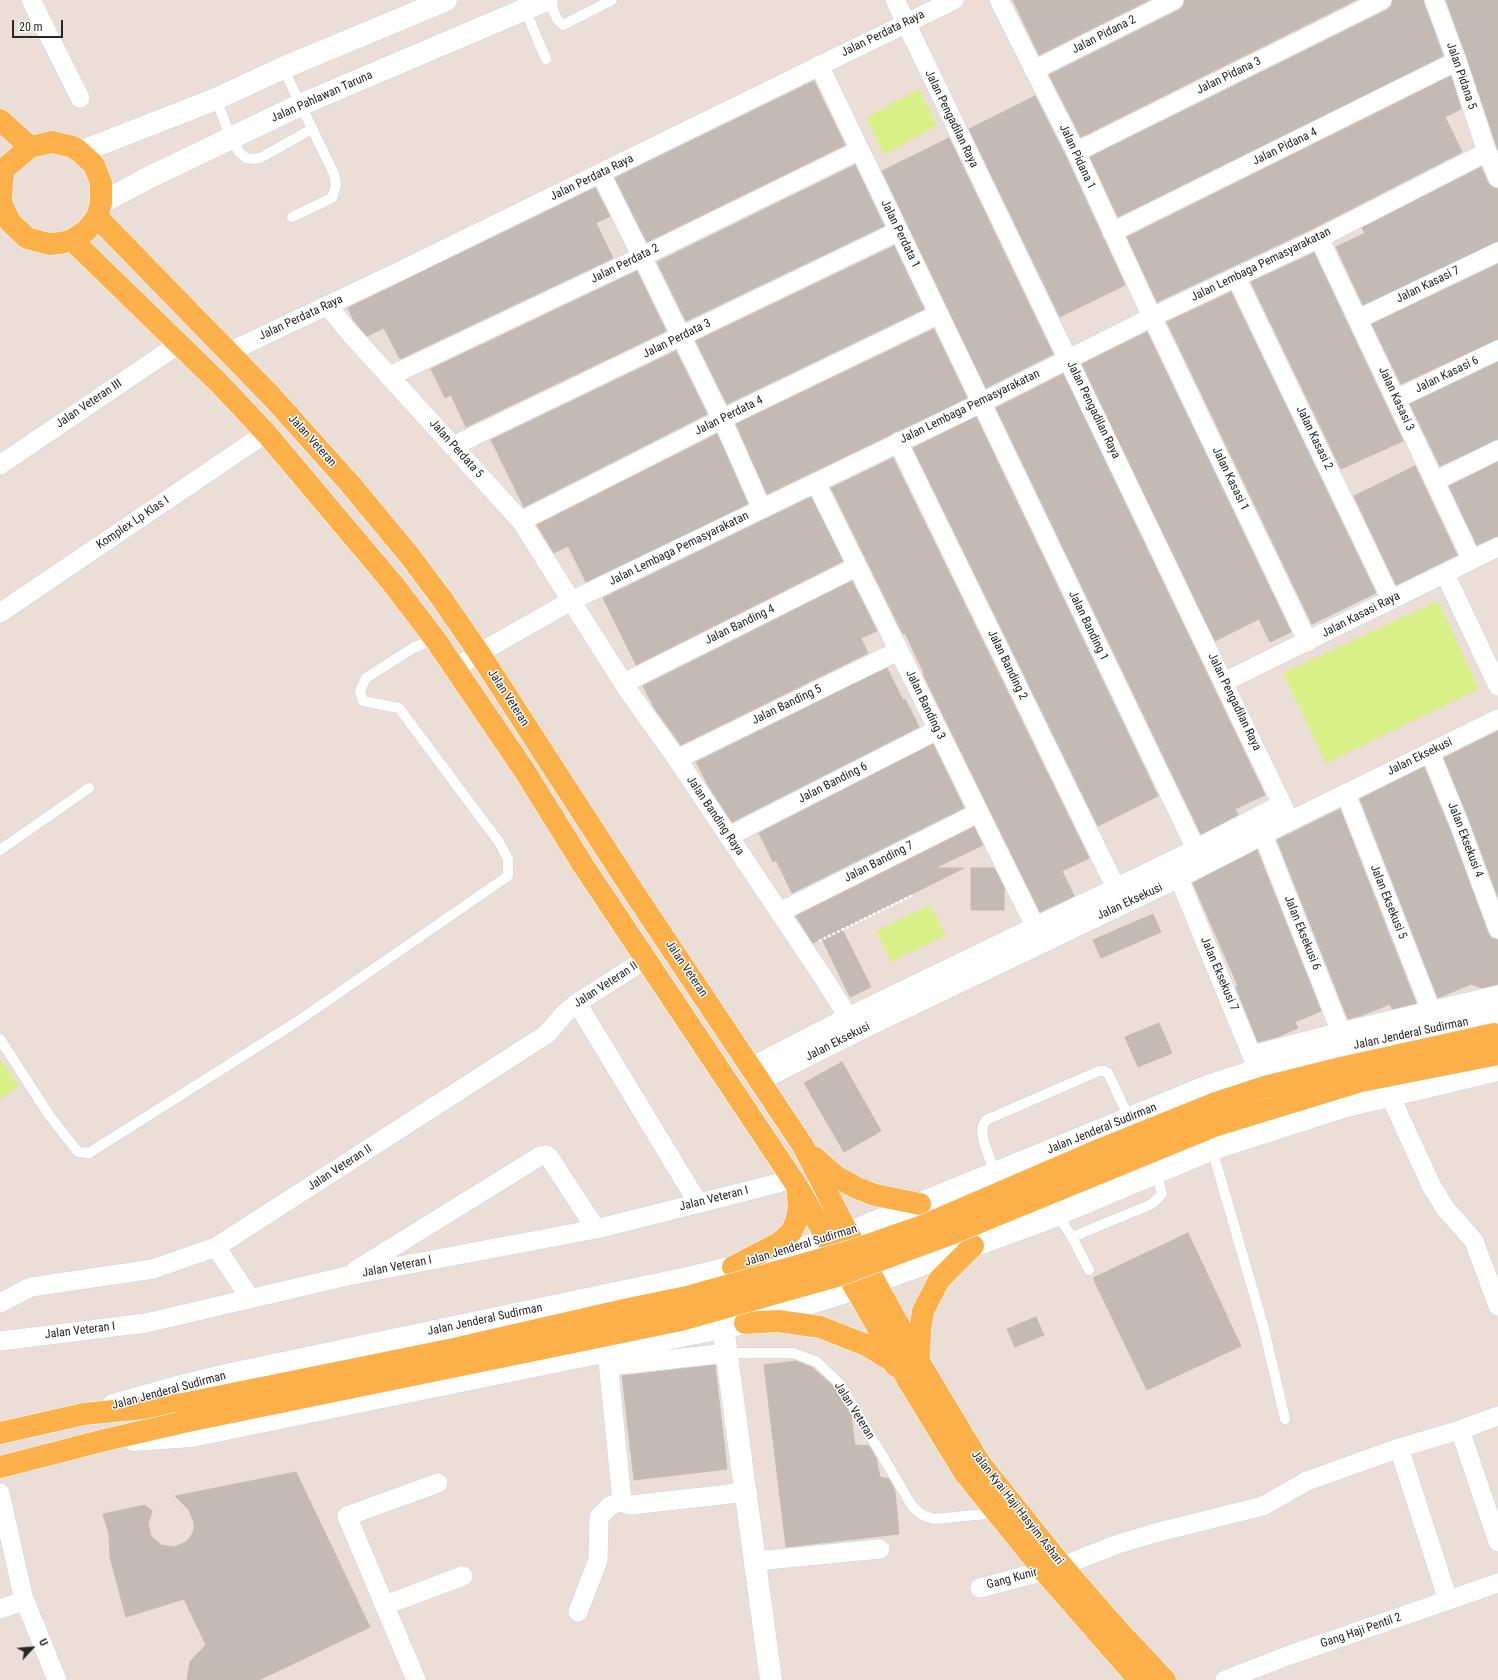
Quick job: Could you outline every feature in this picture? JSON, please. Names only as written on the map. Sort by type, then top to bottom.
[{"type":"main road","points":[[0,120],[30,147]]},
{"type":"main road","points":[[52,142],[73,147],[94,165],[101,183],[99,210],[86,230],[72,240],[49,244],[27,238],[5,225],[1,202],[2,167],[30,147],[52,142]]},
{"type":"main road","name":"Jalan Veteran","points":[[99,210],[351,484],[410,555],[442,599],[479,653],[629,885],[804,1146],[839,1237]]},
{"type":"main road","points":[[72,240],[179,344],[266,432],[388,578],[435,639],[524,770],[583,865],[795,1182],[839,1237]]},
{"type":"main road","points":[[608,901],[629,885]]},
{"type":"main road","points":[[0,1467],[98,1441],[188,1421],[681,1320],[837,1276],[948,1235],[1214,1126],[1497,1038]]},
{"type":"main road","name":"Jalan Jenderal Sudirman","points":[[0,1432],[90,1414],[183,1404],[454,1349],[687,1297],[854,1250],[920,1227],[1102,1149],[1216,1103],[1265,1087],[1341,1068],[1497,1038]]},
{"type":"main road","points":[[804,1146],[837,1177],[857,1188],[875,1195],[920,1204]]},
{"type":"main road","points":[[733,1267],[779,1243],[791,1232],[796,1222],[799,1208],[795,1182]]},
{"type":"main road","name":"Jalan Kyai Haji Hasyim Ashari","points":[[839,1237],[865,1286],[909,1382],[964,1472],[997,1513],[1165,1680]]},
{"type":"main road","points":[[919,1362],[920,1332],[923,1311],[939,1280],[973,1246]]},
{"type":"main road","name":"Jalan Kyai Haji Hasyim Ashari","points":[[865,1286],[919,1362],[979,1462],[1053,1569],[1139,1680]]},
{"type":"main road","points":[[735,1325],[778,1321],[820,1327],[866,1345],[891,1360],[909,1382]]},
{"type":"street","points":[[31,0],[80,98]]},
{"type":"street","points":[[80,152],[216,99],[283,68],[446,0]]},
{"type":"street","name":"Jalan Pahlawan Taruna","points":[[99,210],[150,176],[300,105],[523,5],[548,0]]},
{"type":"street","name":"Jalan Pengadilan Raya","points":[[894,0],[1290,820]]},
{"type":"street","name":"Jalan Perdata Raya","points":[[229,352],[328,306],[601,174],[819,65],[954,0]]},
{"type":"street","name":"Jalan Pidana 1","points":[[999,0],[1076,152],[1152,317]]},
{"type":"street","name":"Jalan Pidana 2","points":[[1034,70],[1174,0]]},
{"type":"street","name":"Jalan Pidana 3","points":[[1076,152],[1382,0]]},
{"type":"street","name":"Jalan Pidana 5","points":[[1434,0],[1457,61],[1487,152],[1498,178]]},
{"type":"street","name":"Jalan Pidana 4","points":[[1112,232],[1457,61]]},
{"type":"street","name":"Jalan Perdata 1","points":[[819,65],[981,403]]},
{"type":"street","name":"Jalan Perdata 2","points":[[390,376],[641,257],[860,150]]},
{"type":"street","name":"Jalan Lembaga Pemasyarakatan","points":[[456,668],[479,653],[571,601],[981,403],[1067,358],[1319,238],[1487,152]]},
{"type":"street","points":[[601,174],[722,419],[762,509]]},
{"type":"street","name":"Jalan Perdata 3","points":[[453,446],[682,337],[899,231]]},
{"type":"street","name":"Jalan Kasasi 3","points":[[1319,238],[1472,560]]},
{"type":"street","name":"Jalan Kasasi 7","points":[[1358,319],[1498,252]]},
{"type":"street","name":"Jalan Kasasi 2","points":[[1236,277],[1391,599]]},
{"type":"street","name":"Jalan Perdata 5","points":[[328,306],[521,521],[571,601]]},
{"type":"street","name":"Jalan Perdata 4","points":[[521,521],[722,419],[939,314]]},
{"type":"street","name":"Jalan Kasasi 1","points":[[1152,317],[1308,642]]},
{"type":"street","name":"Jalan Veteran III","points":[[0,465],[179,344]]},
{"type":"street","name":"Jalan Kasasi 6","points":[[1396,399],[1498,350]]},
{"type":"street","name":"Jalan Banding 1","points":[[981,403],[1196,849]]},
{"type":"street","name":"Komplex Lp Klas I","points":[[0,613],[266,432]]},
{"type":"street","name":"Jalan Banding 2","points":[[898,442],[1116,888]]},
{"type":"street","points":[[1435,481],[1498,450]]},
{"type":"street","name":"Jalan Banding 3","points":[[816,483],[856,567],[1035,926]]},
{"type":"street","name":"Jalan Kasasi Raya","points":[[1224,682],[1308,642],[1391,599],[1498,547]]},
{"type":"street","name":"Jalan Banding 4","points":[[624,682],[856,567]]},
{"type":"street","points":[[1445,574],[1498,686]]},
{"type":"street","name":"Jalan Banding Raya","points":[[571,601],[624,682],[805,949],[852,1025]]},
{"type":"street","name":"Jalan Banding 5","points":[[677,759],[898,651]]},
{"type":"street","name":"Jalan Eksekusi","points":[[852,1025],[1179,878],[1290,820],[1498,719]]},
{"type":"street","name":"Jalan Banding 6","points":[[728,836],[937,730]]},
{"type":"street","name":"Jalan Eksekusi 4","points":[[1430,752],[1460,826],[1498,929]]},
{"type":"street","name":"Jalan Eksekusi 5","points":[[1346,794],[1431,1010]]},
{"type":"street","name":"Jalan Eksekusi","points":[[756,1074],[852,1025],[1035,926],[1196,849],[1282,804]]},
{"type":"street","name":"Jalan Banding 7","points":[[780,912],[978,813]]},
{"type":"street","name":"Jalan Eksekusi 6","points":[[1263,835],[1341,1032]]},
{"type":"street","name":"Jalan Eksekusi 7","points":[[1179,878],[1255,1063]]},
{"type":"street","name":"Jalan Veteran II","points":[[0,1303],[31,1287],[153,1269],[216,1247],[547,1034],[564,1014],[577,1003],[646,959]]},
{"type":"street","points":[[1255,1063],[1341,1032],[1498,995]]},
{"type":"street","points":[[577,1003],[698,1203]]},
{"type":"street","name":"Jalan Jenderal Sudirman","points":[[90,1414],[177,1386],[776,1257],[839,1237],[1212,1085],[1255,1063],[1283,1062],[1497,1038]]},
{"type":"street","points":[[98,1441],[191,1436],[608,1359],[735,1325],[865,1286],[1048,1218],[1212,1149],[1346,1106],[1498,1070]]},
{"type":"street","points":[[1390,1096],[1432,1187],[1445,1208],[1474,1241],[1498,1306]]},
{"type":"street","points":[[347,1276],[540,1156],[546,1154],[596,1229]]},
{"type":"street","points":[[1005,1169],[1008,1174],[1005,1184],[1008,1196],[1021,1214],[1048,1218]]},
{"type":"street","name":"Jalan Veteran I","points":[[0,1341],[146,1323],[347,1276],[596,1229],[779,1183],[795,1182]]},
{"type":"street","points":[[216,1247],[250,1298]]},
{"type":"street","points":[[712,1272],[735,1325],[728,1353],[771,1680]]},
{"type":"street","name":"Jalan Veteran","points":[[608,1359],[728,1353]]},
{"type":"street","points":[[608,1359],[622,1501]]},
{"type":"street","name":"Gang Kunir","points":[[980,1588],[1053,1569],[1118,1544],[1155,1533],[1263,1506],[1307,1481],[1399,1448],[1460,1430],[1498,1416]]},
{"type":"street","points":[[1460,1430],[1498,1542]]},
{"type":"street","points":[[1399,1448],[1448,1600]]},
{"type":"street","points":[[416,1680],[347,1516],[438,1482]]},
{"type":"street","points":[[622,1501],[631,1505],[746,1492]]},
{"type":"street","points":[[0,1493],[24,1599],[51,1679]]},
{"type":"street","points":[[578,1612],[598,1560],[599,1517],[610,1506],[622,1501]]},
{"type":"street","points":[[756,1561],[880,1549]]},
{"type":"street","points":[[385,1605],[463,1576]]},
{"type":"street","name":"Gang Haji Pentil 2","points":[[1225,1680],[1286,1656],[1498,1583]]},
{"type":"street","points":[[0,1609],[20,1602],[24,1599]]},
{"type":"lane","points":[[548,0],[558,19],[563,25],[612,0]]},
{"type":"lane","points":[[523,5],[546,59]]},
{"type":"lane","points":[[283,68],[334,174],[335,191],[332,198],[292,217]]},
{"type":"lane","points":[[216,99],[231,138],[239,152],[246,158],[260,158],[312,129]]},
{"type":"lane","points":[[0,1039],[49,1115],[78,1152],[89,1153],[298,1021],[508,876],[508,858],[499,842],[399,708],[363,701],[360,692],[366,678],[413,648],[435,639]]},
{"type":"lane","points":[[0,850],[89,788]]},
{"type":"lane","points":[[1005,1169],[985,1146],[982,1132],[983,1125],[986,1120],[1099,1071],[1104,1070],[1108,1073],[1130,1118]]},
{"type":"lane","points":[[1212,1149],[1264,1329],[1284,1419]]},
{"type":"lane","points":[[1072,1237],[1152,1204],[1162,1194],[1156,1173]]},
{"type":"lane","points":[[1048,1218],[1072,1237],[1088,1270]]},
{"type":"lane","name":"Jalan Veteran","points":[[728,1353],[793,1353],[817,1362],[840,1384],[912,1506],[922,1515],[934,1519],[997,1513]]},
{"type":"path","points":[[805,949],[913,895]]},
{"type":"green space","points":[[919,89],[937,125],[884,155],[866,118]]},
{"type":"green space","points":[[1438,601],[1479,689],[1326,763],[1283,673]]},
{"type":"green space","points":[[930,905],[946,935],[891,962],[876,931]]},
{"type":"green space","points":[[0,1059],[19,1086],[0,1099]]},
{"type":"building","points":[[1013,0],[1149,0],[1039,55]]},
{"type":"building","points":[[1185,0],[1356,0],[1081,137],[1049,75],[1179,10],[1183,6]]},
{"type":"building","points":[[1393,0],[1423,0],[1443,56],[1118,217],[1090,157],[1387,10],[1391,6]]},
{"type":"building","points":[[1446,0],[1498,0],[1498,150],[1467,58]]},
{"type":"building","points":[[1451,76],[1461,109],[1445,117],[1462,152],[1314,228],[1157,302],[1127,237]]},
{"type":"building","points":[[814,81],[845,145],[647,242],[615,178]]},
{"type":"building","points":[[1035,96],[1066,157],[1125,285],[1060,317],[969,129]]},
{"type":"building","points":[[949,138],[1053,354],[986,388],[882,171]]},
{"type":"building","points":[[855,165],[884,226],[686,321],[657,262]]},
{"type":"building","points":[[1481,167],[1488,183],[1492,187],[1498,189],[1498,241],[1363,305],[1336,247],[1365,233],[1362,228]]},
{"type":"building","points":[[595,188],[610,216],[596,223],[613,258],[400,359],[384,328],[367,336],[354,321],[348,308]]},
{"type":"building","points":[[894,246],[924,309],[727,404],[696,341]]},
{"type":"building","points":[[1314,253],[1403,441],[1341,469],[1251,282]]},
{"type":"building","points":[[1498,264],[1498,339],[1401,384],[1372,324]]},
{"type":"building","points":[[637,271],[666,331],[466,427],[451,395],[445,398],[431,369]]},
{"type":"building","points":[[1231,292],[1376,593],[1312,624],[1167,322]]},
{"type":"building","points":[[934,329],[967,398],[767,494],[736,424]]},
{"type":"building","points":[[1147,332],[1291,632],[1270,642],[1259,619],[1215,641],[1082,364]]},
{"type":"building","points":[[676,351],[707,414],[524,507],[491,440]]},
{"type":"building","points":[[1498,362],[1498,439],[1440,466],[1410,404]]},
{"type":"building","points":[[1063,374],[1265,795],[1235,809],[1238,815],[1201,834],[996,408]]},
{"type":"building","points":[[976,417],[1158,796],[1098,826],[913,448]]},
{"type":"building","points":[[717,434],[748,504],[586,582],[568,546],[554,553],[537,525]]},
{"type":"building","points":[[893,458],[1089,858],[1062,871],[1074,896],[1040,912],[923,674],[924,673],[905,633],[903,634],[831,488]]},
{"type":"building","points":[[1498,462],[1498,536],[1477,545],[1449,486]]},
{"type":"building","points":[[1415,466],[1457,555],[1396,585],[1354,496]]},
{"type":"building","points":[[811,497],[843,561],[636,665],[603,598]]},
{"type":"building","points":[[852,581],[877,631],[861,638],[868,653],[681,745],[655,709],[643,686]]},
{"type":"building","points":[[887,668],[919,727],[732,822],[709,787],[696,762]]},
{"type":"building","points":[[1498,731],[1498,897],[1444,758]]},
{"type":"building","points":[[933,744],[964,808],[792,893],[776,860],[773,862],[759,833]]},
{"type":"building","points":[[1424,767],[1450,830],[1488,933],[1491,938],[1498,940],[1498,984],[1482,988],[1471,984],[1438,998],[1360,799]]},
{"type":"building","points":[[1340,809],[1416,1003],[1392,1009],[1390,1004],[1363,1015],[1348,1019],[1277,840]]},
{"type":"building","points":[[974,827],[983,845],[935,868],[964,868],[842,929],[871,987],[850,997],[822,939],[813,943],[796,916]]},
{"type":"building","points":[[1257,850],[1321,1011],[1295,1022],[1298,1028],[1277,1037],[1258,1042],[1236,987],[1238,986],[1193,883]]},
{"type":"building","points":[[971,868],[994,868],[1004,887],[1004,910],[971,910]]},
{"type":"building","points":[[1153,914],[1161,932],[1101,958],[1093,940]]},
{"type":"building","points":[[1159,1023],[1172,1053],[1138,1067],[1125,1037]]},
{"type":"building","points":[[842,1062],[881,1131],[844,1152],[804,1083]]},
{"type":"building","points":[[1188,1233],[1241,1346],[1147,1390],[1093,1278]]},
{"type":"building","points":[[1036,1317],[1044,1335],[1015,1347],[1007,1329]]},
{"type":"building","points":[[796,1361],[813,1368],[835,1388],[851,1415],[855,1445],[869,1446],[876,1458],[880,1477],[889,1479],[895,1491],[899,1534],[786,1547],[764,1365]]},
{"type":"building","points":[[715,1365],[727,1469],[634,1480],[622,1376]]},
{"type":"building","points":[[296,1472],[370,1627],[259,1680],[187,1680],[190,1662],[206,1645],[184,1599],[126,1617],[110,1557],[109,1534],[103,1514],[145,1505],[152,1511],[148,1524],[151,1536],[161,1545],[174,1547],[186,1542],[194,1530],[194,1523],[189,1510],[175,1496]]}]
